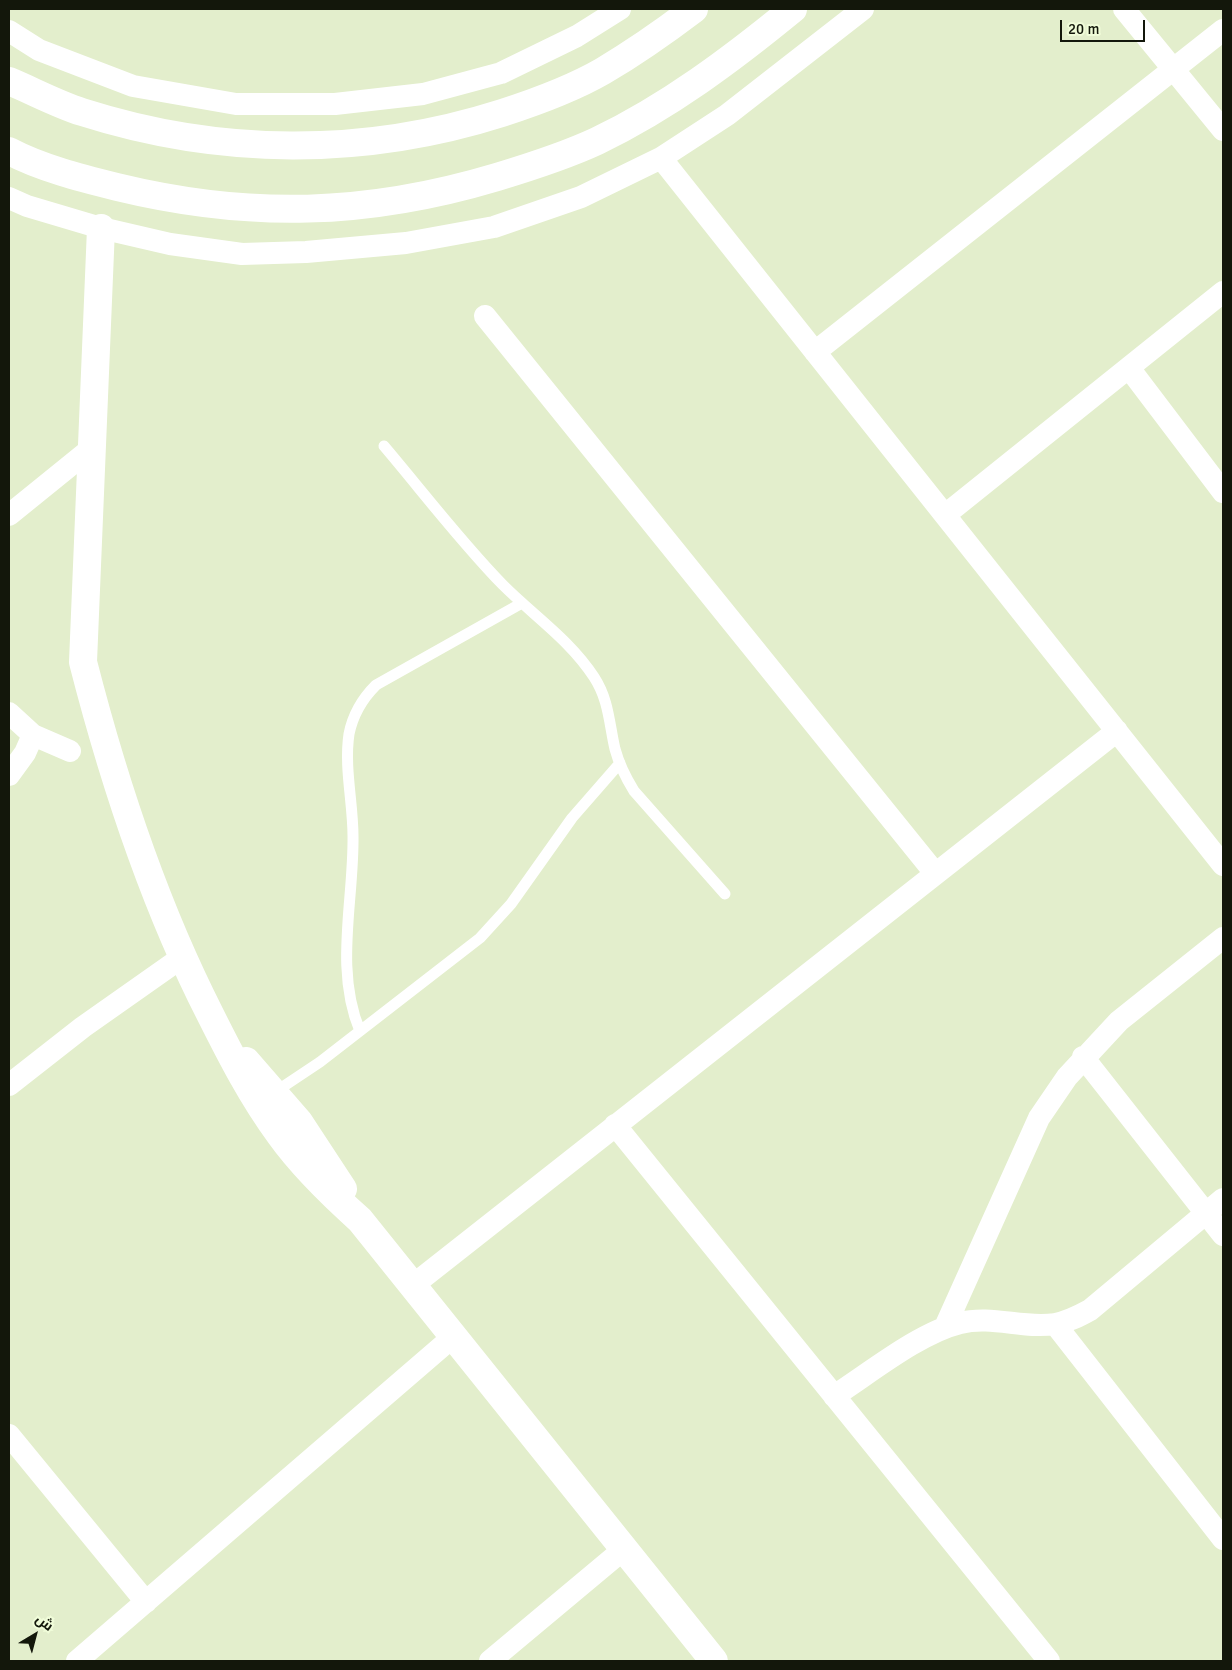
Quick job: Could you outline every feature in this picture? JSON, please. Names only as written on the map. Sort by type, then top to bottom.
[{"type":"street","points":[[9,31],[39,50],[133,86],[236,104],[336,104],[423,94],[501,73],[577,36],[620,9]]},
{"type":"street","points":[[9,81],[80,112],[153,132],[228,144],[315,147],[396,140],[463,125],[534,102],[602,71],[694,9]]},
{"type":"street","points":[[9,151],[86,180],[157,197],[228,208],[301,210],[383,204],[458,188],[528,168],[596,142],[658,108],[717,69],[793,9]]},
{"type":"street","points":[[9,198],[27,206],[101,228],[170,244],[242,254],[306,252],[406,243],[494,227],[581,197],[661,158],[727,115],[863,9]]},
{"type":"street","points":[[1124,9],[1223,130]]},
{"type":"street","points":[[815,352],[1223,30]]},
{"type":"street","points":[[661,158],[1223,865]]},
{"type":"street","points":[[101,228],[83,662],[96,712],[136,838],[156,896],[181,958],[243,1080],[281,1136],[305,1166],[360,1220],[714,1661]]},
{"type":"street","points":[[945,515],[1223,292]]},
{"type":"street","points":[[485,316],[935,873]]},
{"type":"street","points":[[1129,368],[1223,492]]},
{"type":"street","points":[[9,515],[93,448]]},
{"type":"street","points":[[9,713],[33,735],[70,751]]},
{"type":"street","points":[[412,1286],[1116,731]]},
{"type":"street","points":[[9,776],[25,753],[33,735]]},
{"type":"street","points":[[945,1327],[1039,1118],[1067,1077],[1083,1057],[1119,1021],[1223,938]]},
{"type":"street","points":[[9,1085],[83,1027],[181,958]]},
{"type":"street","points":[[221,1037],[275,1092],[321,1154],[360,1220]]},
{"type":"street","points":[[1083,1057],[1223,1235]]},
{"type":"street","points":[[615,1125],[1049,1661]]},
{"type":"street","points":[[834,1396],[919,1341],[945,1327],[976,1320],[992,1319],[1055,1324],[1073,1319],[1090,1310],[1223,1199]]},
{"type":"street","points":[[1055,1324],[1223,1539]]},
{"type":"street","points":[[77,1661],[454,1336]]},
{"type":"street","points":[[9,1435],[146,1602]]},
{"type":"street","points":[[490,1661],[624,1549]]},
{"type":"lane","points":[[384,446],[486,566],[522,603],[566,641],[595,678],[610,714],[620,763],[634,791],[725,894]]},
{"type":"lane","points":[[360,1031],[350,1003],[346,970],[353,837],[348,753],[349,734],[354,715],[363,698],[376,685],[522,603]]},
{"type":"lane","points":[[275,1092],[320,1062],[480,938],[497,922],[572,818],[620,763]]}]
